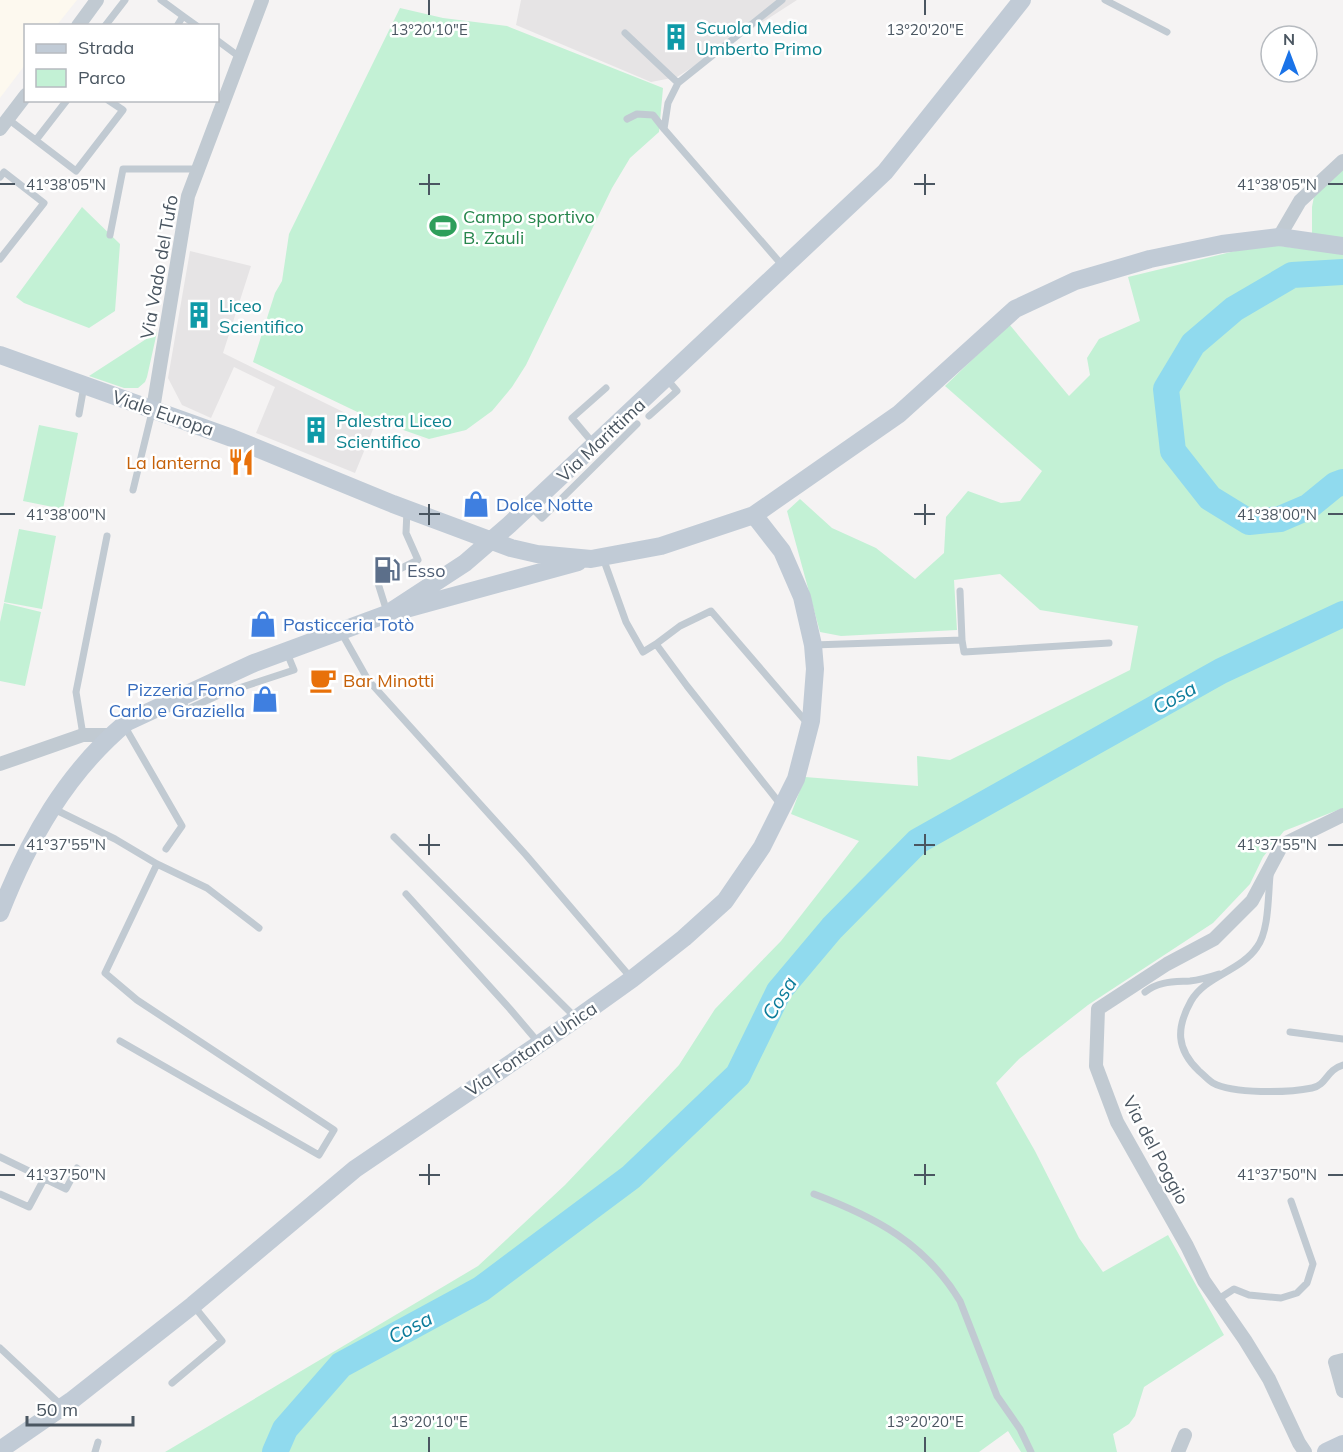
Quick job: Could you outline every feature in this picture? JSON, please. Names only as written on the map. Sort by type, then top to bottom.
[{"type":"main road","name":"Via Marittima","points":[[0,913],[15,875],[52,807],[83,764],[117,730],[182,697],[219,687],[249,675],[286,651],[387,614],[465,562],[604,443],[666,378],[885,172],[1022,0]]},
{"type":"main road","points":[[387,614],[597,558],[661,546],[754,515],[899,414],[1015,309],[1075,281],[1150,259],[1222,244],[1279,237],[1343,246]]},
{"type":"main road","name":"Viale Europa","points":[[0,355],[232,438],[407,510],[510,548],[537,554],[597,558]]},
{"type":"main road","name":"Via Fontana Unica","points":[[7,1449],[193,1305],[355,1169],[632,979],[684,938],[725,900],[762,847],[796,779],[810,726],[815,669],[813,645],[802,597],[782,551],[754,515]]},
{"type":"main road","points":[[1326,1452],[1343,1443]]},
{"type":"street","points":[[79,24],[97,0]]},
{"type":"street","name":"Via Vado del Tufo","points":[[153,409],[189,196],[262,0]]},
{"type":"street","points":[[4,124],[24,98]]},
{"type":"street","points":[[1279,237],[1300,201],[1343,161]]},
{"type":"street","points":[[0,764],[83,735],[117,730]]},
{"type":"street","name":"Via del Poggio","points":[[1305,1452],[1269,1379],[1216,1300],[1118,1122],[1096,1066],[1098,1009],[1167,964],[1214,939],[1252,901],[1282,845],[1343,815]]},
{"type":"street","points":[[1343,1360],[1335,1362],[1343,1391]]},
{"type":"street","points":[[1178,1452],[1185,1435]]},
{"type":"lane","points":[[107,24],[125,0]]},
{"type":"lane","points":[[161,0],[193,24]]},
{"type":"lane","points":[[664,129],[668,103],[678,83],[782,0]]},
{"type":"lane","points":[[1105,0],[1167,32]]},
{"type":"lane","points":[[178,24],[183,16]]},
{"type":"lane","points":[[625,33],[678,83]]},
{"type":"lane","points":[[219,42],[241,58]]},
{"type":"lane","points":[[36,140],[65,102]]},
{"type":"lane","points":[[4,124],[36,140],[76,171],[123,110],[111,102]]},
{"type":"lane","points":[[627,119],[637,114],[653,115],[784,267]]},
{"type":"lane","points":[[110,235],[123,169],[199,169]]},
{"type":"lane","points":[[0,177],[4,172],[44,203],[0,259]]},
{"type":"lane","points":[[649,416],[677,391],[666,378]]},
{"type":"lane","points":[[79,414],[84,386]]},
{"type":"lane","points":[[606,388],[572,418],[604,443],[637,424]]},
{"type":"lane","points":[[133,490],[153,409]]},
{"type":"lane","points":[[387,614],[377,580],[418,560],[406,533],[407,510]]},
{"type":"lane","points":[[83,735],[76,692],[107,536]]},
{"type":"lane","points":[[597,558],[626,622],[643,652],[680,626],[711,611],[810,726]]},
{"type":"lane","points":[[960,591],[964,652],[1109,643]]},
{"type":"lane","points":[[340,630],[368,680],[526,855],[632,979]]},
{"type":"lane","points":[[813,645],[962,640]]},
{"type":"lane","points":[[656,644],[782,807]]},
{"type":"lane","points":[[117,730],[182,826],[166,849]]},
{"type":"lane","points":[[52,807],[115,839],[157,864],[207,888],[259,928]]},
{"type":"lane","points":[[394,837],[576,1019]]},
{"type":"lane","points":[[120,1041],[319,1155],[334,1130],[137,1000],[105,972],[157,864]]},
{"type":"lane","points":[[1270,867],[1264,930],[1258,946],[1246,960],[1206,986],[1192,999],[1183,1019],[1179,1036],[1184,1053],[1212,1083],[1231,1089],[1294,1091],[1315,1087],[1324,1081],[1334,1067],[1343,1065]]},
{"type":"lane","points":[[406,894],[538,1043]]},
{"type":"lane","points":[[1144,993],[1155,984],[1193,981],[1226,972]]},
{"type":"lane","points":[[1290,1032],[1343,1039]]},
{"type":"lane","points":[[0,1157],[66,1189],[77,1168]]},
{"type":"lane","points":[[0,1194],[28,1207],[44,1179]]},
{"type":"lane","points":[[814,1194],[858,1211],[911,1244],[941,1274],[960,1301],[997,1396],[1020,1429],[1031,1452]]},
{"type":"lane","points":[[1216,1300],[1234,1289],[1249,1294],[1281,1298],[1297,1293],[1307,1283],[1313,1264],[1292,1201]]},
{"type":"lane","points":[[172,1383],[222,1341],[193,1305]]},
{"type":"lane","points":[[0,1348],[63,1407]]},
{"type":"lane","points":[[95,1452],[98,1442]]},
{"type":"shaded area","points":[[0,0],[77,0],[58,24],[24,24],[24,66],[0,98]]},
{"type":"shaded area","points":[[521,0],[797,0],[677,77],[651,82],[516,25]]},
{"type":"shaded area","points":[[190,251],[251,266],[223,353],[374,427],[355,473],[256,433],[275,387],[234,367],[211,418],[182,405],[168,378]]},
{"type":"green space","name":"Campo sportivo B. Zauli","points":[[400,8],[443,18],[507,26],[663,88],[659,132],[630,158],[612,188],[526,365],[512,387],[492,411],[466,430],[429,439],[372,419],[253,362],[275,293],[282,281],[289,234]]},
{"type":"green space","points":[[1343,168],[1343,238],[1312,234],[1312,207],[1315,191]]},
{"type":"green space","points":[[82,207],[120,244],[115,311],[89,328],[24,303],[16,297]]},
{"type":"green space","points":[[1264,244],[1343,254],[1343,808],[1284,831],[1263,857],[1250,884],[1213,923],[1088,1005],[1019,1059],[996,1083],[1035,1151],[1079,1238],[1103,1272],[1168,1235],[1224,1335],[1144,1387],[1135,1416],[1129,1424],[1113,1434],[1117,1452],[1021,1452],[1008,1431],[979,1452],[165,1452],[478,1266],[565,1185],[679,1065],[715,1009],[781,941],[859,841],[791,814],[805,777],[918,786],[917,756],[950,760],[1130,670],[1138,626],[1040,610],[1000,574],[954,580],[957,630],[841,636],[820,632],[787,511],[800,499],[832,528],[876,548],[915,579],[944,553],[946,517],[968,491],[1001,503],[1020,501],[1042,471],[945,386],[1009,324],[1069,396],[1090,375],[1087,358],[1099,339],[1140,321],[1128,277]]},
{"type":"green space","points":[[157,332],[147,377],[138,388],[124,388],[89,376]]},
{"type":"green space","points":[[39,425],[78,433],[63,509],[23,501]]},
{"type":"green space","points":[[19,529],[56,536],[42,609],[4,602]]},
{"type":"green space","points":[[4,603],[41,612],[25,686],[0,681],[0,622]]},
{"type":"waterway","name":"Cosa","points":[[1343,272],[1292,275],[1234,309],[1193,344],[1166,389],[1173,451],[1210,498],[1249,522],[1280,519],[1308,507],[1335,485],[1343,482]]},
{"type":"waterway","name":"Cosa","points":[[275,1452],[285,1429],[341,1365],[481,1289],[631,1177],[738,1075],[779,991],[832,928],[918,841],[1221,671],[1343,614]]},
{"type":"place","name":"Scuola Media Umberto Primo","points":[[676,37]]},
{"type":"place","name":"Campo sportivo B. Zauli","points":[[443,226]]},
{"type":"place","name":"Liceo Scientifico","points":[[199,315]]},
{"type":"place","name":"Palestra Liceo Scientifico","points":[[316,430]]},
{"type":"place","name":"La lanterna","points":[[241,462]]},
{"type":"place","name":"Dolce Notte","points":[[476,504]]},
{"type":"place","name":"Esso","points":[[387,570]]},
{"type":"place","name":"Pasticceria Totò","points":[[263,624]]},
{"type":"place","name":"Bar Minotti","points":[[323,680]]},
{"type":"place","name":"Pizzeria Forno Carlo e Graziella","points":[[265,699]]}]
